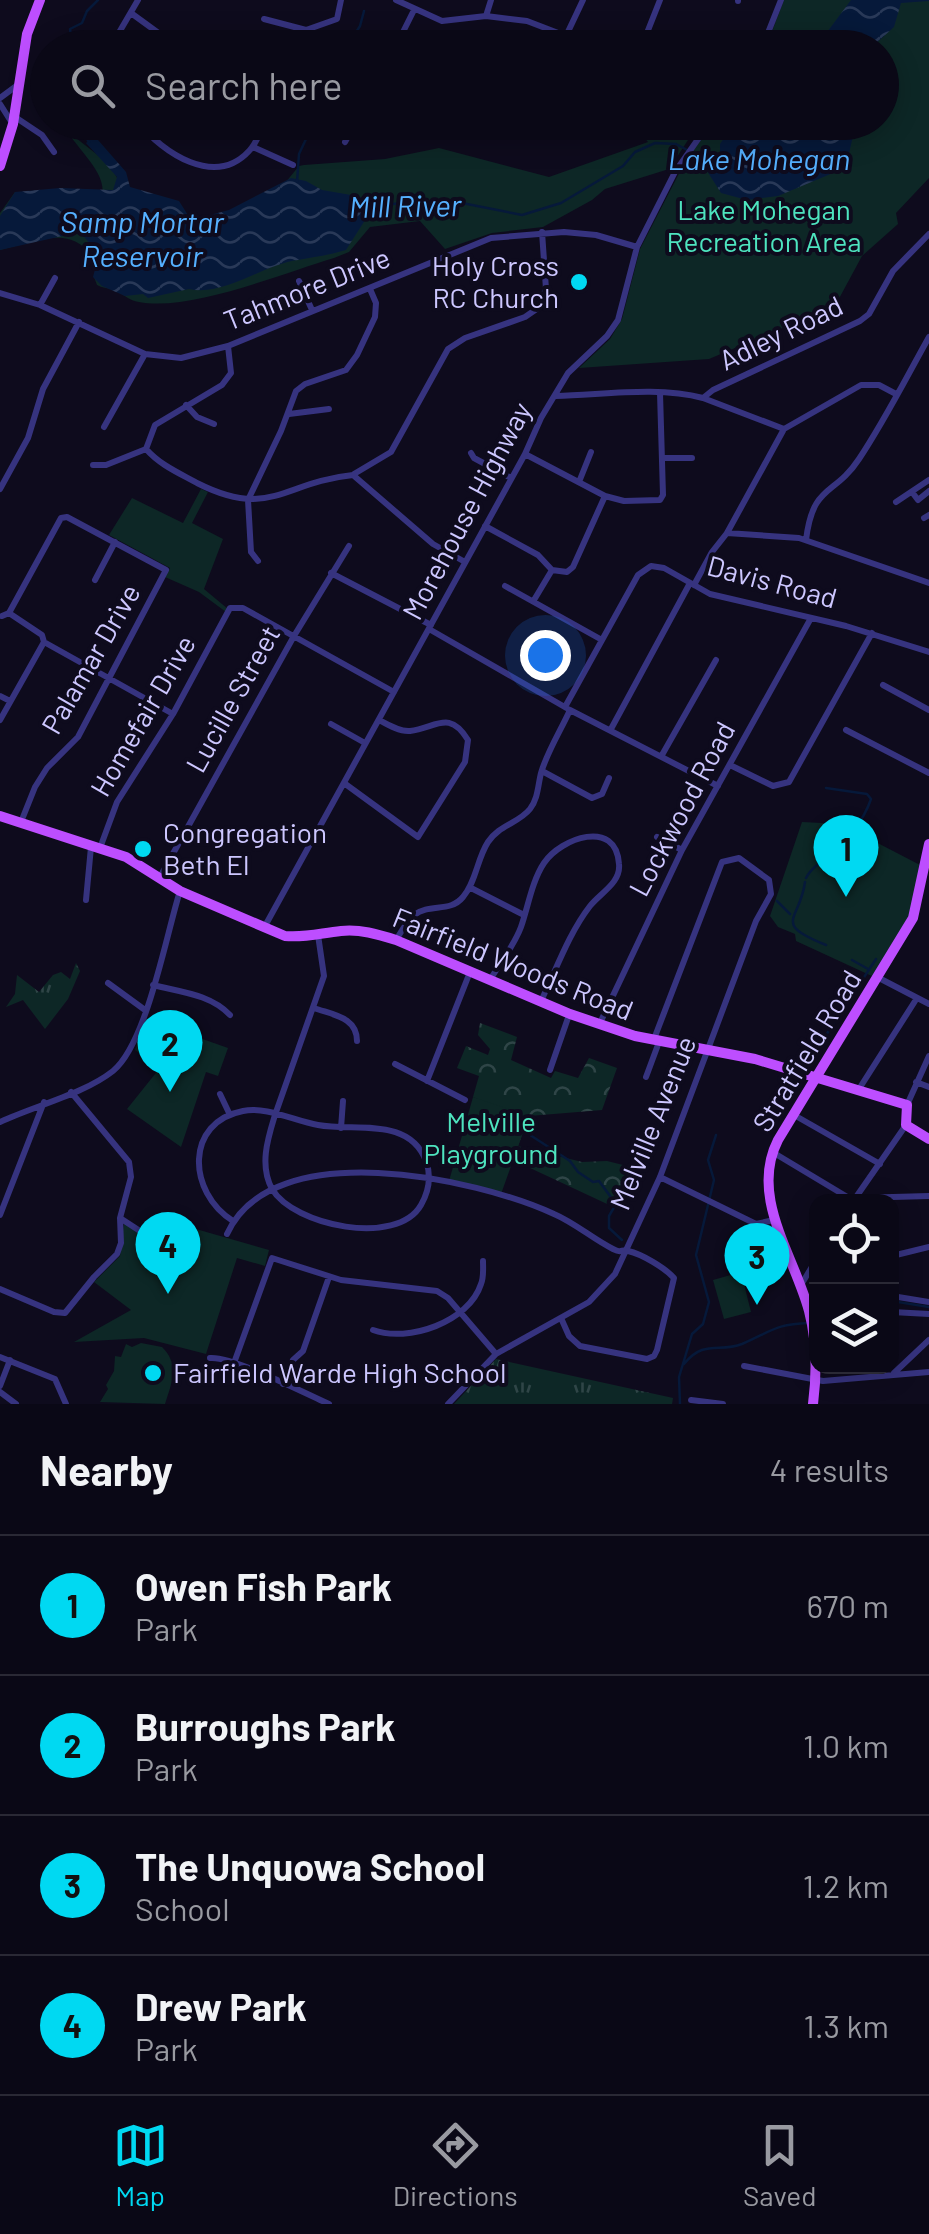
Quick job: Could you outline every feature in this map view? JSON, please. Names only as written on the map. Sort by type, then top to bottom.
[{"type":"main road","points":[[0,166],[13,120],[27,34],[40,0]]},
{"type":"main road","name":"Fairfield Woods Road","points":[[0,816],[126,857],[180,891],[285,936],[368,931],[600,1024],[656,1041],[755,1059],[908,1105]]},
{"type":"main road","name":"Stratfield Road","points":[[809,1306],[802,1277],[776,1220],[768,1179],[772,1152],[913,918],[929,844]]},
{"type":"main road","points":[[908,1105],[906,1124],[929,1139]]},
{"type":"main road","name":"Stratfield Road","points":[[813,1404],[816,1374]]},
{"type":"street","points":[[121,30],[138,0]]},
{"type":"street","points":[[264,19],[306,30],[337,19],[341,0]]},
{"type":"street","points":[[396,0],[442,21],[486,16],[528,21],[551,30]]},
{"type":"street","points":[[486,16],[490,0]]},
{"type":"street","points":[[569,30],[584,0]]},
{"type":"street","points":[[647,30],[660,0]]},
{"type":"street","points":[[769,30],[781,0]]},
{"type":"street","points":[[404,30],[414,10]]},
{"type":"street","points":[[132,13],[155,30]]},
{"type":"street","points":[[19,84],[0,100],[13,120],[30,129]]},
{"type":"street","points":[[46,140],[54,152]]},
{"type":"street","points":[[153,140],[180,158],[210,168],[232,164],[254,147],[257,140]]},
{"type":"street","name":"Morehouse Highway","points":[[264,927],[568,373],[618,320],[637,246],[697,140]]},
{"type":"street","points":[[254,147],[293,165]]},
{"type":"street","points":[[146,449],[168,468],[226,498],[248,500],[274,498],[310,483],[353,475],[380,461],[401,440],[448,349],[538,308],[546,289],[542,232]]},
{"type":"street","name":"Tahmore Drive","points":[[0,292],[40,305],[146,354],[181,358],[228,346],[491,238],[542,232],[596,236],[637,246]]},
{"type":"street","name":"Adley Road","points":[[555,396],[660,393],[703,398],[712,390],[860,321],[869,314],[893,271],[929,234]]},
{"type":"street","points":[[40,305],[55,278]]},
{"type":"street","points":[[299,281],[312,310]]},
{"type":"street","points":[[258,561],[251,552],[248,500],[296,391],[351,365],[376,317],[376,303],[369,288]]},
{"type":"street","points":[[0,489],[28,438],[43,389],[79,322]]},
{"type":"street","points":[[806,540],[817,499],[856,465],[929,337]]},
{"type":"street","points":[[93,466],[106,465],[146,449],[155,424],[222,384],[231,373],[228,346]]},
{"type":"street","points":[[104,427],[146,354]]},
{"type":"street","points":[[611,729],[692,584],[727,534],[784,429],[862,385],[879,385],[896,394]]},
{"type":"street","points":[[525,454],[605,496],[624,502],[660,500],[660,393]]},
{"type":"street","points":[[703,398],[784,429]]},
{"type":"street","points":[[186,406],[197,417],[214,424]]},
{"type":"street","points":[[289,414],[328,409]]},
{"type":"street","points":[[580,482],[591,452]]},
{"type":"street","points":[[472,453],[474,458],[511,478]]},
{"type":"street","points":[[663,458],[692,458]]},
{"type":"street","points":[[353,475],[433,544],[465,562]]},
{"type":"street","points":[[896,502],[929,480]]},
{"type":"street","points":[[912,492],[918,500],[929,491]]},
{"type":"street","points":[[484,526],[538,555],[552,570],[567,572],[573,567],[605,496]]},
{"type":"street","points":[[0,720],[44,642],[42,634],[5,614],[61,518],[68,517],[115,542],[95,580]]},
{"type":"street","points":[[727,534],[806,540],[929,583]]},
{"type":"street","name":"Palamar Drive","points":[[21,823],[35,787],[47,768],[78,736],[165,574],[164,567],[115,542]]},
{"type":"street","name":"Lucille Street","points":[[160,877],[294,636],[349,546]]},
{"type":"street","name":"Davis Road","points":[[471,888],[489,840],[498,830],[527,814],[534,802],[542,771],[568,709],[602,640],[644,569],[661,567],[718,596],[872,633],[929,652]]},
{"type":"street","points":[[534,600],[552,570]]},
{"type":"street","points":[[331,573],[568,709],[718,786]]},
{"type":"street","points":[[506,586],[602,640]]},
{"type":"street","name":"Homefair Drive","points":[[86,900],[96,846],[117,802],[174,714],[230,608],[243,608],[294,636]]},
{"type":"street","name":"Lockwood Road","points":[[600,1024],[682,850],[811,618]]},
{"type":"street","points":[[730,765],[768,784],[780,786],[790,782],[872,633]]},
{"type":"street","points":[[294,636],[394,692]]},
{"type":"street","points":[[44,642],[174,714]]},
{"type":"street","points":[[662,755],[716,660]]},
{"type":"street","points":[[883,685],[929,710]]},
{"type":"street","points":[[0,696],[10,701]]},
{"type":"street","points":[[344,783],[418,837],[465,762],[468,740],[455,726],[439,722],[409,732],[379,720]]},
{"type":"street","points":[[332,724],[366,743]]},
{"type":"street","points":[[846,730],[929,773]]},
{"type":"street","points":[[542,771],[592,798],[602,794],[609,778]]},
{"type":"street","points":[[490,980],[516,939],[538,876],[551,854],[574,838],[592,836],[603,840],[617,855],[618,872],[614,882],[580,920],[541,1001]]},
{"type":"street","points":[[657,838],[682,850]]},
{"type":"street","name":"Melville Avenue","points":[[448,1404],[496,1354],[604,1290],[615,1274],[660,1177],[759,913],[772,889],[769,880],[739,858],[722,862],[656,1041]]},
{"type":"street","points":[[396,940],[416,914],[428,908],[450,907],[460,902],[471,888],[524,916]]},
{"type":"street","points":[[0,1122],[116,1068],[134,1042],[180,891]]},
{"type":"street","points":[[233,1221],[213,1204],[202,1189],[199,1176],[204,1140],[212,1128],[230,1115],[246,1110],[275,1114],[342,1128],[393,1130],[422,1151],[430,1180],[421,1206],[404,1221],[389,1226],[353,1227],[320,1220],[291,1209],[271,1188],[265,1154],[275,1114],[325,970],[318,936]]},
{"type":"street","points":[[427,1080],[470,971]]},
{"type":"street","points":[[878,977],[929,1004]]},
{"type":"street","points":[[108,983],[145,1010]]},
{"type":"street","points":[[153,985],[189,992],[222,1006],[230,1015]]},
{"type":"street","points":[[859,1089],[917,998]]},
{"type":"street","points":[[314,1008],[350,1020],[356,1028],[357,1041]]},
{"type":"street","points":[[550,1070],[570,1014]]},
{"type":"street","points":[[646,1077],[656,1041]]},
{"type":"street","points":[[908,1105],[929,1056]]},
{"type":"street","points":[[395,1064],[465,1100]]},
{"type":"street","points":[[916,1082],[929,1088]]},
{"type":"street","points":[[0,1289],[65,1313],[117,1254],[120,1218],[131,1177],[129,1162],[71,1092]]},
{"type":"street","points":[[220,1094],[230,1115]]},
{"type":"street","points":[[342,1128],[343,1101]]},
{"type":"street","points":[[0,1215],[44,1102]]},
{"type":"street","points":[[793,1114],[880,1164]]},
{"type":"street","points":[[859,1194],[906,1124]]},
{"type":"street","points":[[772,1152],[845,1194]]},
{"type":"street","points":[[228,1234],[233,1221],[250,1202],[271,1188],[312,1175],[347,1172],[430,1180],[551,1212],[617,1252],[624,1251],[674,1278],[654,1356],[647,1359],[580,1346],[569,1336],[560,1318]]},
{"type":"street","points":[[660,1177],[756,1224],[776,1220]]},
{"type":"street","points":[[899,1198],[929,1196]]},
{"type":"street","points":[[120,1218],[163,1246]]},
{"type":"street","points":[[899,1254],[929,1246]]},
{"type":"street","points":[[234,1364],[272,1258],[329,1277],[438,1291],[496,1354]]},
{"type":"street","points":[[373,1330],[405,1335],[460,1312],[480,1289],[483,1260]]},
{"type":"street","points":[[802,1277],[809,1268]]},
{"type":"street","points":[[283,1384],[293,1360],[303,1351],[329,1277]]},
{"type":"street","points":[[899,1297],[929,1302]]},
{"type":"street","points":[[899,1312],[929,1314]]},
{"type":"street","points":[[899,1368],[929,1340]]},
{"type":"street","points":[[0,1356],[55,1379],[66,1404]]},
{"type":"street","points":[[210,1358],[216,1357],[329,1404]]},
{"type":"street","points":[[10,1360],[0,1389],[16,1404]]},
{"type":"street","points":[[744,1366],[816,1379],[881,1374]]},
{"type":"street","points":[[899,1373],[929,1372]]},
{"type":"street","points":[[691,1400],[723,1404]]},
{"type":"green space","name":"Lake Mohegan Recreation Area","points":[[784,0],[929,0],[929,178],[896,213],[898,224],[862,256],[835,306],[709,359],[579,368],[610,339],[622,319],[640,249],[700,140],[899,140],[899,30],[773,30]]},
{"type":"green space","points":[[74,140],[109,164],[126,193],[192,232],[285,183],[304,165],[385,159],[439,148],[549,177],[646,140],[688,140],[669,169],[605,189],[543,227],[492,233],[445,249],[420,221],[370,227],[349,252],[334,258],[210,296],[160,304],[135,301],[97,285],[94,277],[98,267],[89,253],[68,239],[43,239],[0,250],[0,213],[15,192],[102,196],[95,168]]},
{"type":"green space","points":[[201,489],[208,492],[192,523],[223,539],[204,589],[228,609],[226,612],[199,592],[165,577],[170,568],[109,535],[132,498],[183,523]]},
{"type":"green space","points":[[802,822],[841,824],[922,866],[913,911],[874,977],[796,941],[795,934],[778,927],[770,916]]},
{"type":"green space","points":[[76,963],[80,971],[68,999],[45,1029],[23,1000],[6,1007],[15,994],[17,975],[39,992],[53,975],[61,972],[70,979]]},
{"type":"green space","points":[[146,1019],[228,1048],[218,1076],[206,1072],[181,1147],[127,1109],[159,1069],[135,1050]]},
{"type":"green space","points":[[480,1023],[517,1037],[511,1060],[551,1078],[555,1071],[578,1078],[589,1058],[617,1068],[602,1110],[529,1116],[518,1146],[582,1162],[623,1165],[628,1192],[620,1210],[513,1160],[526,1121],[473,1097],[479,1076],[457,1068],[466,1046],[488,1055],[490,1049],[478,1035]]},
{"type":"green space","name":"Melville Playground","points":[[473,1097],[529,1116],[501,1194],[449,1181]]},
{"type":"green space","points":[[124,1223],[130,1223],[170,1253],[182,1225],[269,1250],[265,1266],[237,1258],[206,1354],[144,1338],[74,1342],[131,1310],[94,1282],[120,1256]]},
{"type":"green space","points":[[741,1272],[751,1312],[724,1319],[713,1280]]},
{"type":"green space","points":[[141,1343],[162,1347],[171,1360],[173,1374],[165,1404],[100,1402],[114,1371],[115,1356],[121,1357],[126,1344],[132,1347]]},
{"type":"green space","points":[[496,1359],[673,1398],[672,1404],[454,1404]]},
{"type":"water","points":[[851,0],[929,0],[901,3],[891,30],[829,30]]},
{"type":"water","name":"Samp Mortar Reservoir","points":[[98,140],[126,172],[130,187],[179,201],[191,220],[229,210],[291,178],[376,203],[346,250],[285,263],[216,288],[148,298],[143,294],[125,296],[102,286],[93,277],[97,262],[91,245],[80,232],[0,250],[0,216],[15,192],[60,188],[113,190],[117,177],[86,143]]},
{"type":"water","name":"Lake Mohegan","points":[[723,140],[852,140],[847,162],[833,173],[778,196],[747,200],[721,193],[707,171],[714,154],[720,153]]},
{"type":"waterway","points":[[70,30],[82,23],[98,0]]},
{"type":"waterway","points":[[357,30],[364,11]]},
{"type":"waterway","points":[[297,182],[299,154],[306,140]]},
{"type":"waterway","name":"Mill River","points":[[377,204],[462,203],[522,215],[561,203],[623,166],[635,152],[655,143],[676,144],[702,158],[714,158]]},
{"type":"waterway","points":[[806,878],[853,830],[871,799],[867,794],[826,788]]},
{"type":"waterway","points":[[805,882],[794,926],[826,945]]},
{"type":"waterway","points":[[777,901],[790,914]]},
{"type":"waterway","points":[[824,1038],[876,959]]},
{"type":"waterway","points":[[852,960],[868,969]]},
{"type":"waterway","points":[[794,1087],[798,1080]]},
{"type":"waterway","points":[[527,1133],[570,1161],[578,1172],[593,1182],[599,1181],[616,1204],[609,1216],[609,1228],[622,1240]]},
{"type":"waterway","points":[[680,1404],[679,1377],[692,1334],[703,1324],[709,1302],[696,1255],[714,1180],[708,1160],[716,1135]]},
{"type":"waterway","points":[[899,1302],[929,1307]]},
{"type":"waterway","points":[[684,1364],[705,1349],[734,1346],[781,1327],[809,1323]]},
{"type":"place","name":"Holy Cross RC Church","points":[[579,282]]},
{"type":"place","name":"Congregation Beth El","points":[[143,849]]},
{"type":"place","name":"Owen Fish Park","points":[[846,897]]},
{"type":"place","name":"Burroughs Park","points":[[170,1092]]},
{"type":"place","name":"Drew Park","points":[[168,1294]]},
{"type":"place","name":"The Unquowa School","points":[[757,1305]]},
{"type":"place","name":"Fairfield Warde High School","points":[[153,1373]]}]
